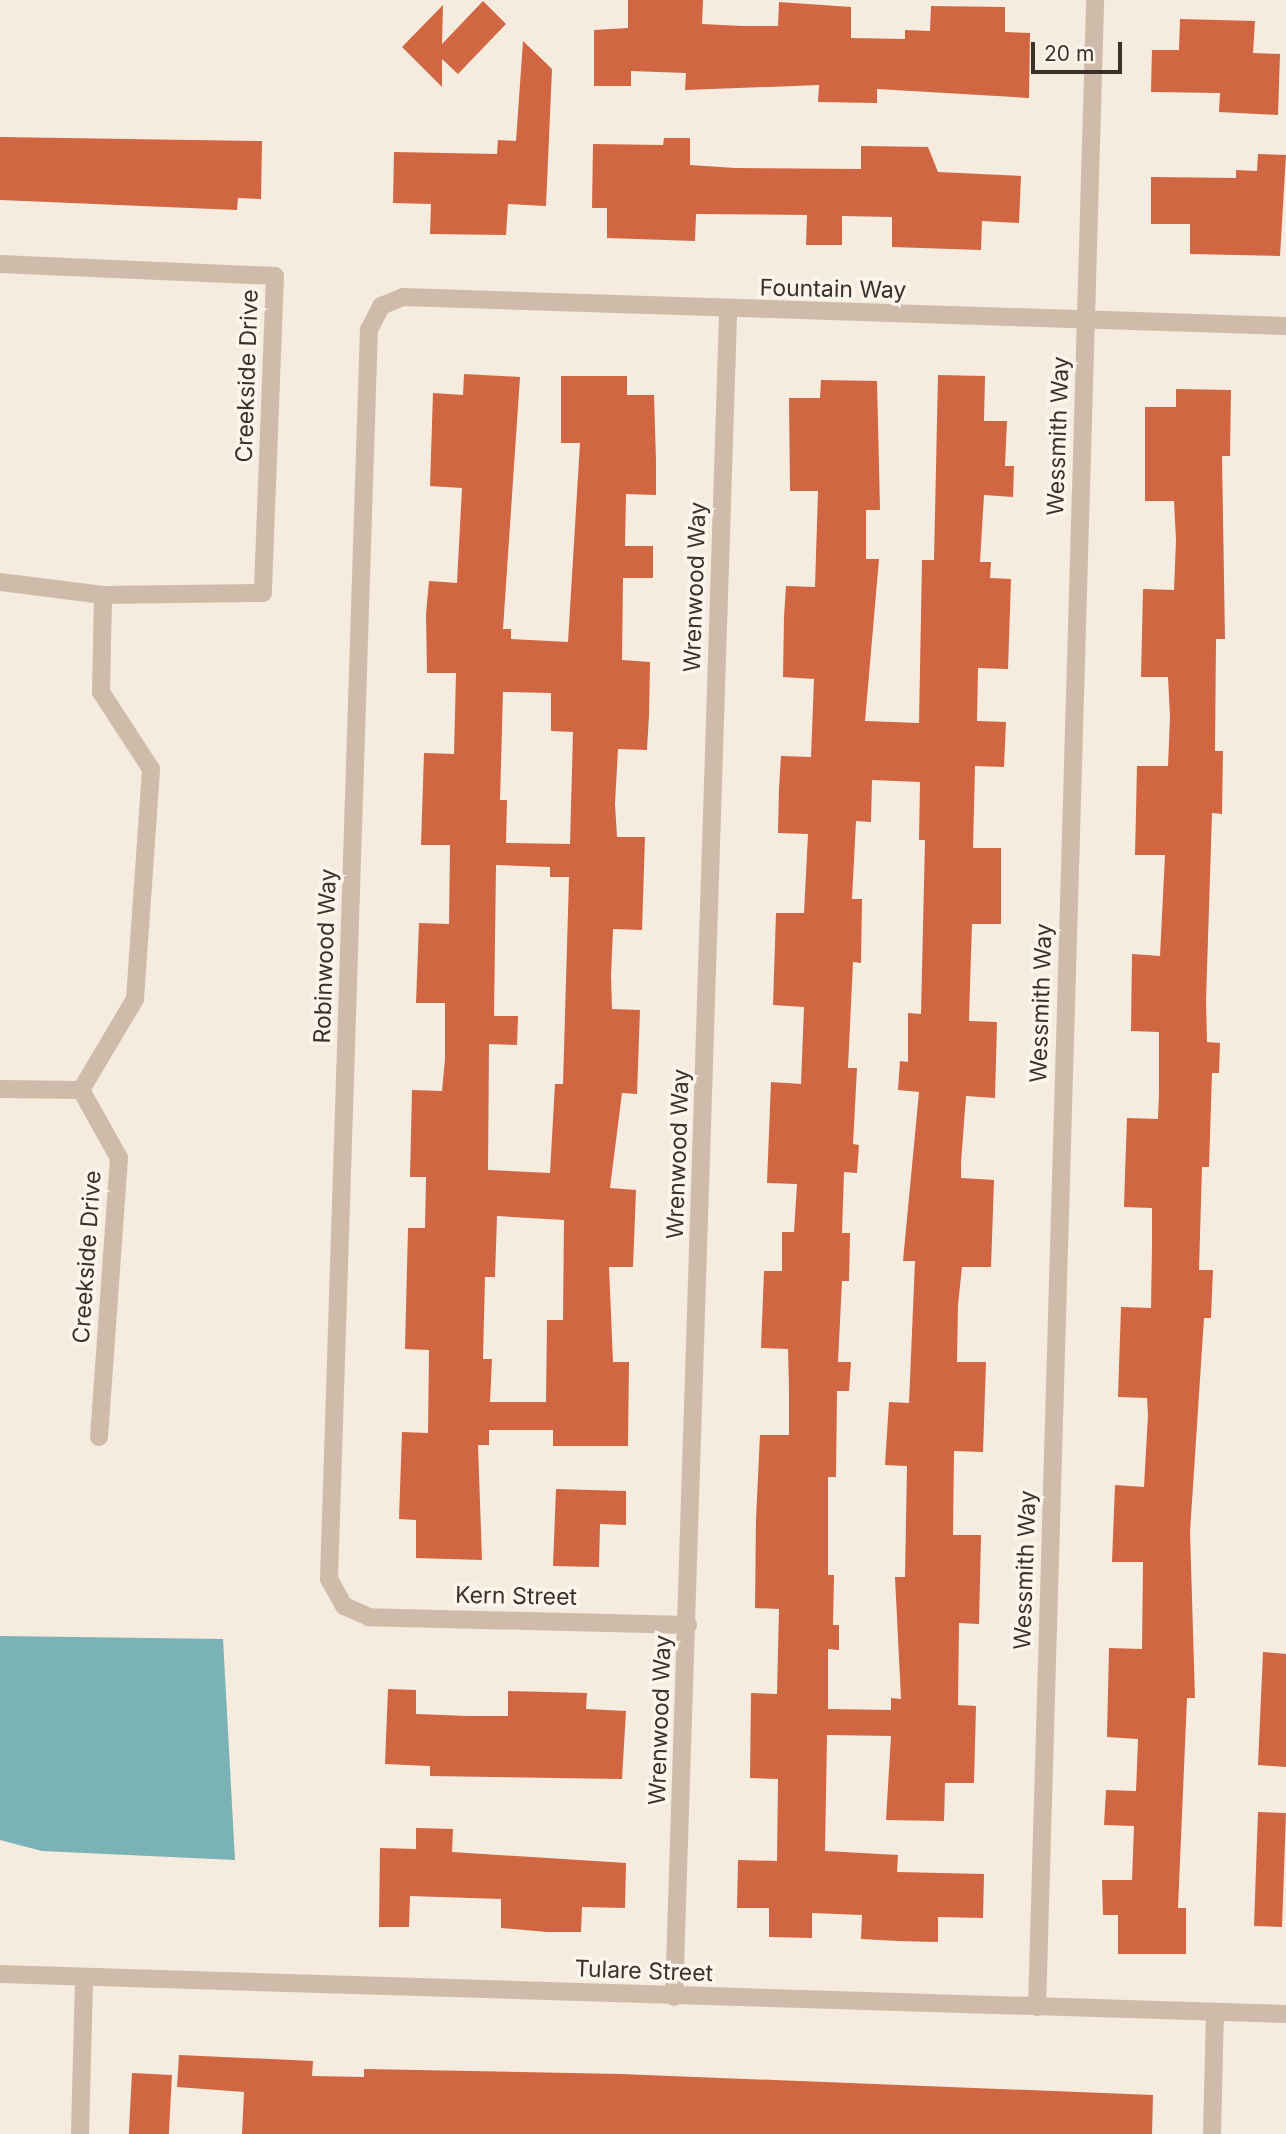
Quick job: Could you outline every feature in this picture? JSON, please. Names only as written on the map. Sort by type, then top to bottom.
[{"type":"street","name":"Wessmith Way","points":[[1037,2007],[1096,0]]},
{"type":"street","name":"Creekside Drive","points":[[0,264],[275,276],[263,593],[103,595],[0,582]]},
{"type":"street","name":"Fountain Way","points":[[381,306],[403,297],[728,312],[1086,318],[1286,326]]},
{"type":"street","name":"Robinwood Way","points":[[344,1606],[329,1579],[369,330],[381,306]]},
{"type":"street","name":"Wrenwood Way","points":[[674,1997],[728,312]]},
{"type":"street","points":[[0,1089],[81,1090],[135,999],[151,769],[101,692],[103,595]]},
{"type":"street","name":"Creekside Drive","points":[[81,1090],[119,1158],[99,1437]]},
{"type":"street","name":"Kern Street","points":[[344,1606],[369,1617],[688,1625]]},
{"type":"street","name":"Tulare Street","points":[[0,1975],[1286,2014]]},
{"type":"street","points":[[80,2134],[85,1977]]},
{"type":"street","points":[[1212,2134],[1215,2012]]},
{"type":"water","points":[[0,1636],[223,1639],[235,1860],[42,1851],[0,1840]]},
{"type":"building","points":[[628,0],[703,0],[702,24],[742,26],[778,26],[779,2],[851,7],[851,38],[905,39],[905,30],[930,31],[931,6],[1005,7],[1005,32],[1030,33],[1029,98],[877,89],[877,103],[818,102],[819,85],[685,90],[686,73],[631,71],[631,86],[594,86],[594,30],[628,28]]},
{"type":"building","points":[[483,1],[506,24],[458,74],[442,59],[442,87],[402,47],[443,5],[442,44]]},
{"type":"building","points":[[1180,19],[1255,21],[1253,53],[1280,54],[1278,115],[1219,112],[1220,93],[1151,92],[1152,50],[1179,50]]},
{"type":"building","points":[[523,41],[552,69],[546,206],[508,204],[506,235],[430,234],[431,204],[393,203],[394,152],[497,154],[498,140],[516,141]]},
{"type":"building","points":[[0,137],[262,141],[261,199],[238,198],[237,210],[0,200]]},
{"type":"building","points":[[664,138],[690,138],[690,165],[735,168],[861,169],[861,146],[928,147],[938,172],[1021,176],[1019,223],[982,221],[981,250],[892,247],[892,217],[842,216],[842,245],[806,245],[807,215],[696,214],[695,241],[607,238],[607,208],[592,208],[593,144],[663,145]]},
{"type":"building","points":[[1258,154],[1286,155],[1280,256],[1190,254],[1190,224],[1151,224],[1151,177],[1236,178],[1236,170],[1257,171]]},
{"type":"building","points":[[464,374],[520,377],[503,629],[511,629],[511,639],[568,642],[580,443],[561,443],[561,376],[627,376],[627,395],[654,395],[656,461],[656,495],[626,494],[625,546],[653,546],[653,578],[623,578],[622,660],[650,662],[649,715],[647,750],[618,749],[615,804],[617,837],[645,837],[642,930],[613,929],[611,976],[612,1009],[640,1010],[637,1094],[622,1093],[610,1188],[636,1190],[633,1267],[609,1267],[613,1362],[629,1362],[628,1446],[553,1446],[553,1430],[489,1430],[489,1445],[478,1445],[482,1560],[416,1558],[416,1520],[399,1519],[402,1432],[428,1433],[429,1350],[405,1349],[408,1228],[425,1228],[426,1177],[410,1177],[412,1090],[442,1091],[445,1059],[445,1003],[416,1003],[419,923],[449,924],[450,845],[421,845],[424,753],[454,754],[456,673],[427,673],[426,614],[429,581],[457,583],[462,488],[430,486],[433,393],[463,395]],"holes":[[[503,692],[551,693],[551,731],[573,732],[570,844],[506,843],[507,800],[500,800]],[[496,865],[550,867],[550,877],[569,877],[563,1084],[555,1084],[550,1173],[488,1170],[489,1044],[517,1045],[518,1016],[494,1016]],[[497,1216],[564,1220],[563,1320],[547,1320],[546,1402],[490,1402],[492,1359],[483,1359],[485,1277],[495,1277]]]},
{"type":"building","points":[[938,375],[985,376],[984,421],[1007,421],[1005,466],[1014,466],[1013,497],[984,495],[980,562],[991,562],[990,578],[1011,579],[1008,669],[978,668],[977,721],[1006,722],[1004,767],[975,766],[973,848],[1001,848],[1001,924],[972,924],[969,1021],[997,1022],[995,1098],[966,1096],[961,1163],[961,1178],[994,1180],[991,1267],[962,1267],[958,1305],[957,1362],[986,1362],[983,1452],[954,1451],[953,1535],[981,1535],[979,1624],[959,1623],[958,1705],[976,1706],[974,1783],[945,1783],[944,1821],[886,1820],[891,1736],[827,1735],[825,1851],[898,1855],[897,1872],[984,1874],[983,1918],[938,1917],[938,1942],[898,1941],[861,1939],[862,1915],[812,1913],[812,1938],[769,1937],[769,1908],[737,1908],[738,1860],[777,1861],[778,1779],[750,1778],[751,1693],[777,1694],[779,1609],[755,1608],[756,1519],[760,1435],[789,1435],[788,1349],[761,1348],[764,1271],[782,1271],[782,1232],[794,1232],[797,1184],[767,1183],[771,1082],[801,1084],[804,1007],[773,1005],[776,913],[804,913],[808,834],[778,833],[781,756],[811,757],[814,679],[783,677],[786,586],[815,587],[818,491],[790,491],[789,398],[820,398],[821,380],[877,381],[880,510],[866,510],[866,559],[879,559],[865,721],[919,723],[922,560],[934,560]],"holes":[[[872,780],[920,782],[919,840],[925,840],[921,1014],[908,1013],[908,1062],[900,1061],[898,1090],[919,1092],[903,1261],[915,1261],[909,1403],[889,1402],[885,1465],[907,1466],[905,1577],[895,1577],[901,1699],[891,1698],[891,1710],[828,1709],[828,1649],[839,1650],[839,1625],[833,1625],[834,1575],[828,1575],[828,1477],[836,1477],[837,1391],[849,1391],[851,1362],[838,1362],[842,1281],[849,1281],[850,1233],[842,1233],[844,1172],[857,1173],[859,1145],[853,1144],[857,1068],[848,1068],[853,962],[861,963],[862,899],[852,899],[856,821],[871,822]]]},
{"type":"building","points":[[1176,389],[1231,390],[1230,456],[1222,456],[1225,639],[1216,639],[1215,751],[1223,751],[1222,814],[1212,813],[1206,1001],[1207,1042],[1220,1043],[1219,1073],[1212,1073],[1209,1167],[1202,1167],[1199,1270],[1213,1270],[1211,1318],[1204,1318],[1190,1532],[1195,1698],[1187,1698],[1178,1908],[1186,1908],[1186,1954],[1118,1954],[1118,1915],[1103,1915],[1102,1880],[1132,1880],[1134,1826],[1104,1825],[1106,1790],[1136,1791],[1138,1739],[1107,1737],[1109,1648],[1142,1649],[1143,1562],[1112,1562],[1115,1485],[1144,1487],[1148,1415],[1147,1398],[1118,1397],[1121,1307],[1151,1308],[1152,1246],[1152,1208],[1124,1207],[1127,1118],[1158,1119],[1159,1092],[1159,1032],[1131,1031],[1132,954],[1160,956],[1165,855],[1135,855],[1137,766],[1168,766],[1170,717],[1168,677],[1141,677],[1143,589],[1174,590],[1176,540],[1174,501],[1145,501],[1145,407],[1176,407]]},
{"type":"building","points":[[556,1489],[626,1491],[626,1525],[600,1524],[599,1567],[553,1566]]},
{"type":"building","points":[[1263,1652],[1286,1654],[1286,1767],[1258,1765]]},
{"type":"building","points":[[388,1689],[416,1690],[416,1714],[468,1716],[508,1716],[508,1691],[587,1693],[586,1709],[626,1711],[622,1779],[430,1776],[430,1766],[385,1764]]},
{"type":"building","points":[[1258,1812],[1286,1813],[1282,1927],[1254,1926]]},
{"type":"building","points":[[416,1828],[453,1829],[452,1852],[626,1863],[625,1908],[582,1907],[581,1932],[547,1932],[501,1928],[501,1899],[410,1896],[409,1927],[379,1927],[380,1848],[416,1849]]},
{"type":"building","points":[[179,2055],[313,2061],[312,2076],[364,2077],[364,2069],[620,2074],[1153,2095],[1152,2134],[242,2134],[244,2092],[177,2087]]},
{"type":"building","points":[[132,2073],[172,2075],[169,2134],[129,2134]]}]
